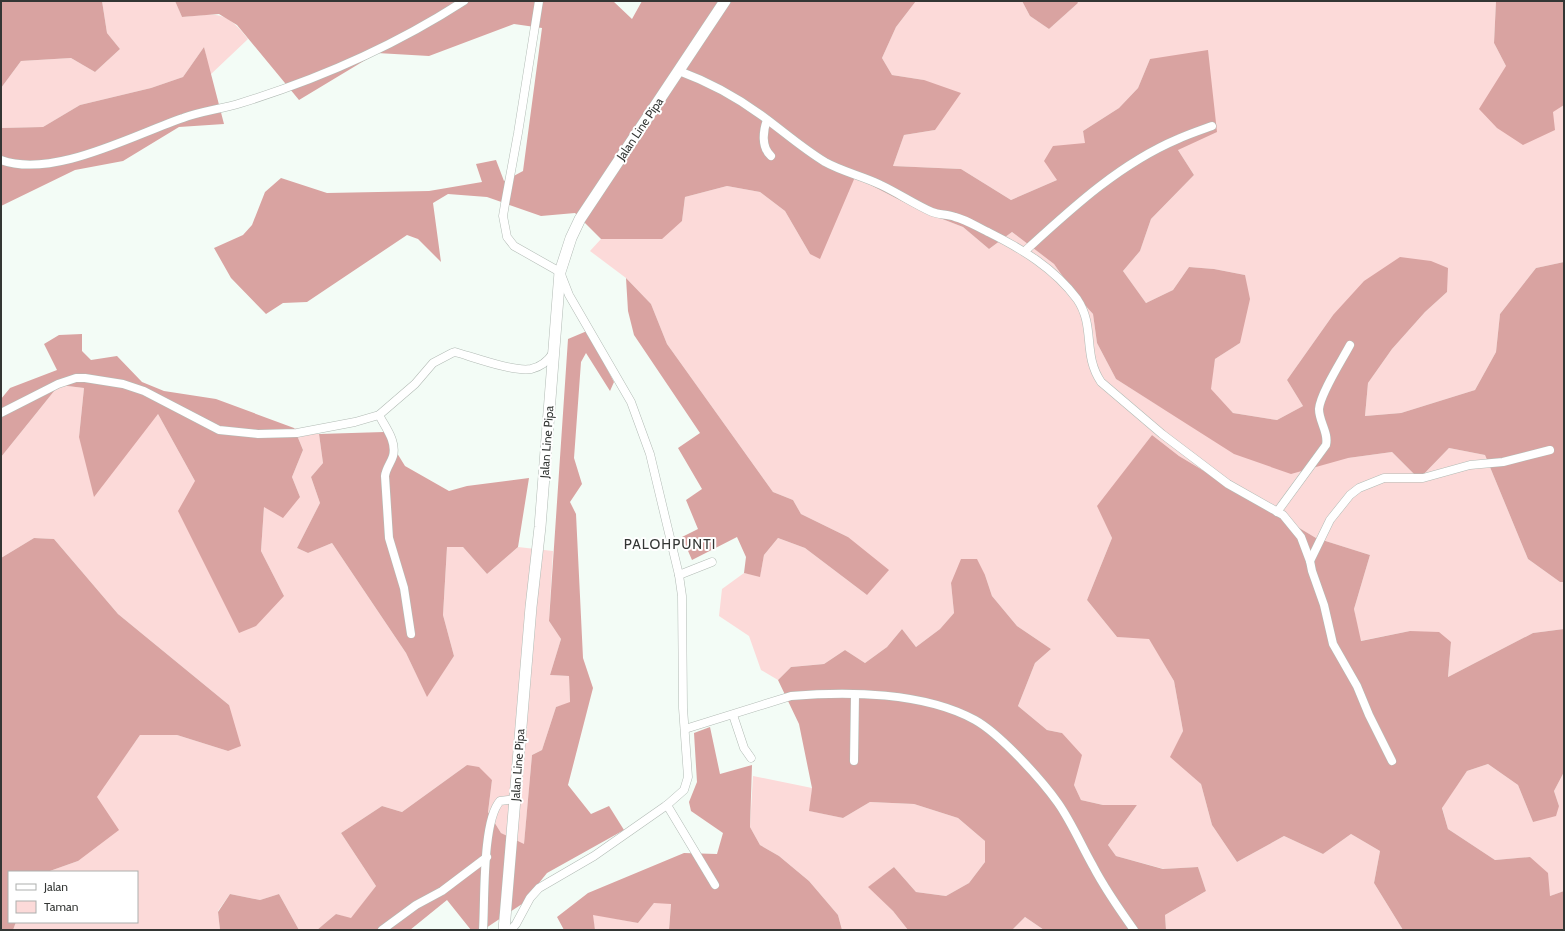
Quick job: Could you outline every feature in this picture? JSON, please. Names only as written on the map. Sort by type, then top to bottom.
[{"type":"main road","name":"Jalan Line Pipa","points":[[504,930],[531,607],[540,527],[560,272],[571,238],[580,219],[725,1]]},
{"type":"street","points":[[1,160],[24,166],[70,160],[202,111],[242,103],[379,50],[404,37],[464,1]]},
{"type":"street","points":[[511,930],[534,893],[539,888],[594,856],[667,804],[684,790],[688,777],[680,575],[650,454],[636,414],[622,384],[569,294],[560,272],[514,246],[507,237],[503,216],[539,1]]},
{"type":"street","points":[[679,71],[704,80],[730,94],[803,148],[840,169],[882,185],[932,212],[964,220],[1025,251],[1057,278],[1077,299],[1086,316],[1091,362],[1101,382],[1162,434],[1210,471],[1228,484],[1277,512],[1289,521],[1301,537],[1308,551],[1324,605],[1333,644],[1357,686],[1369,715],[1392,761]]},
{"type":"street","points":[[767,120],[764,132],[764,145],[765,150],[771,156]]},
{"type":"street","points":[[1025,251],[1057,221],[1106,181],[1147,155],[1171,142],[1212,126]]},
{"type":"street","points":[[1277,512],[1326,445],[1326,436],[1320,406],[1329,383],[1350,345]]},
{"type":"street","points":[[1,413],[58,384],[76,378],[85,378],[134,387],[154,396],[210,427],[237,433],[297,433],[355,422],[379,415],[416,384],[433,363],[455,352],[513,368],[528,369],[544,363],[553,352]]},
{"type":"street","points":[[379,415],[393,442],[393,456],[386,469],[385,476],[388,538],[404,588],[411,634]]},
{"type":"street","points":[[1310,561],[1330,520],[1350,495],[1359,488],[1384,478],[1424,478],[1470,465],[1503,462],[1550,450]]},
{"type":"street","points":[[680,575],[712,562]]},
{"type":"street","points":[[685,729],[791,696],[840,693],[915,700],[943,706],[976,720],[1001,739],[1058,803],[1109,896],[1134,930]]},
{"type":"street","points":[[854,761],[855,695]]},
{"type":"street","points":[[733,715],[744,748],[751,758]]},
{"type":"street","points":[[483,930],[486,857],[489,830],[496,808],[502,800],[515,799]]},
{"type":"street","points":[[667,804],[715,885]]},
{"type":"street","points":[[382,930],[416,904],[442,891],[486,857]]},
{"type":"green space","points":[[102,1],[175,1],[182,17],[212,15],[226,18],[233,22],[248,39],[210,75],[204,47],[183,77],[151,88],[80,105],[43,127],[1,128],[1,88],[21,61],[71,58],[95,72],[120,49],[107,33]]},
{"type":"green space","points":[[916,1],[1022,1],[1030,16],[1049,29],[1078,3],[1077,1],[1496,1],[1494,43],[1506,66],[1553,111],[1564,105],[1564,262],[1536,268],[1500,314],[1496,352],[1475,390],[1401,413],[1365,416],[1368,383],[1392,349],[1425,312],[1447,292],[1333,315],[1287,380],[1303,406],[1277,420],[1233,413],[1210,389],[1215,359],[1240,343],[1245,275],[1214,269],[1189,267],[1173,290],[1146,303],[1123,271],[1140,251],[1151,219],[1194,175],[1178,150],[1150,59],[1138,88],[1119,108],[1083,131],[1086,144],[1057,180],[1011,200],[961,169],[893,166],[904,135],[935,130],[924,80],[892,75],[882,58],[896,27]]},
{"type":"green space","points":[[855,177],[919,210],[963,227],[989,249],[1012,232],[1054,264],[1075,294],[1093,314],[1097,343],[1116,379],[1159,406],[1348,458],[1392,452],[1419,479],[1449,448],[1485,455],[1528,559],[1560,582],[1564,582],[1564,629],[1533,633],[1448,677],[1451,642],[1410,631],[1360,641],[1354,609],[1370,555],[1316,538],[1179,456],[1152,435],[1098,506],[1112,538],[1087,600],[1117,637],[1149,638],[1174,681],[1183,731],[1171,757],[1201,784],[1212,825],[1237,862],[1284,836],[1323,854],[1351,834],[1380,851],[1374,883],[1403,930],[1166,930],[1165,915],[1206,891],[1198,867],[1164,869],[1116,856],[1108,845],[1137,805],[1103,805],[1081,800],[1074,785],[1062,733],[1047,730],[1018,706],[1035,663],[1051,649],[1017,626],[992,596],[985,575],[951,583],[954,613],[940,629],[916,647],[902,629],[887,647],[865,663],[845,650],[824,664],[791,667],[778,680],[761,670],[749,636],[719,616],[722,589],[744,573],[760,576],[764,555],[778,538],[805,548],[867,595],[848,537],[801,514],[793,500],[773,492],[667,344],[651,304],[626,278],[590,251],[601,239],[630,238],[682,221],[685,197],[727,186],[760,192],[785,211],[810,254]]},
{"type":"green space","points":[[59,385],[84,388],[79,437],[158,414],[195,481],[284,596],[261,551],[264,507],[300,497],[292,477],[303,450],[294,428],[319,434],[323,463],[311,477],[320,503],[297,548],[308,553],[332,543],[406,653],[427,696],[454,656],[443,615],[447,547],[463,547],[487,574],[518,547],[553,551],[549,621],[561,639],[550,675],[569,676],[570,703],[556,707],[542,750],[532,755],[524,845],[501,833],[488,812],[492,780],[467,765],[402,812],[382,806],[341,833],[376,886],[351,919],[336,914],[317,930],[299,930],[279,894],[260,900],[230,894],[218,911],[220,930],[13,930],[16,923],[138,923],[138,871],[50,871],[78,861],[96,797],[140,735],[177,735],[228,751],[229,705],[118,614],[54,539],[34,538],[1,558],[1,457]]},
{"type":"green space","points":[[1488,764],[1518,785],[1533,822],[1559,806],[1554,791],[1564,772],[1564,891],[1550,896],[1530,857],[1495,860],[1448,829],[1442,807],[1467,771]]},
{"type":"green space","points":[[753,776],[812,788],[810,811],[843,818],[870,802],[914,804],[958,818],[985,841],[985,862],[969,883],[946,896],[916,892],[894,867],[869,887],[893,911],[908,930],[842,930],[838,915],[809,881],[779,856],[760,845],[750,827]]},
{"type":"green space","points":[[654,903],[671,903],[669,930],[595,930],[592,914],[638,923]]},
{"type":"green space","points":[[1025,917],[1044,930],[1012,930]]},
{"type":"shaded area","points":[[1,1],[102,1],[107,33],[120,49],[95,72],[71,58],[21,61],[1,88]]},
{"type":"shaded area","points":[[175,1],[613,1],[632,19],[642,1],[916,1],[896,27],[882,58],[892,75],[924,80],[961,93],[935,130],[904,135],[893,166],[961,169],[1011,200],[1057,180],[1044,161],[1053,146],[1085,143],[1083,131],[1119,108],[1138,88],[1150,59],[1208,50],[1217,132],[1178,150],[1194,175],[1151,219],[1140,251],[1123,271],[1146,303],[1173,290],[1189,267],[1214,269],[1245,275],[1250,299],[1240,343],[1215,359],[1211,389],[1233,413],[1277,420],[1303,406],[1287,380],[1333,315],[1364,281],[1400,257],[1431,261],[1448,268],[1447,292],[1425,312],[1392,349],[1368,383],[1365,416],[1401,413],[1475,390],[1496,352],[1500,314],[1536,268],[1564,262],[1564,582],[1560,582],[1528,559],[1485,455],[1449,448],[1419,479],[1392,452],[1348,458],[1291,474],[1234,454],[1116,379],[1097,343],[1093,314],[1075,294],[1054,264],[1012,232],[989,249],[963,227],[919,210],[855,177],[820,259],[810,254],[785,211],[760,192],[727,186],[685,197],[682,221],[662,239],[601,239],[575,213],[541,216],[487,197],[448,194],[433,203],[441,262],[418,239],[407,235],[307,302],[283,303],[266,314],[231,278],[214,248],[243,235],[252,225],[265,192],[281,178],[327,193],[429,191],[482,182],[476,164],[496,160],[504,181],[523,171],[542,28],[514,24],[429,56],[377,53],[299,100],[237,25],[219,14],[182,17]]},
{"type":"shaded area","points":[[1022,1],[1077,1],[1078,3],[1049,29],[1030,16]]},
{"type":"shaded area","points":[[1496,1],[1564,1],[1564,105],[1553,112],[1555,130],[1523,145],[1497,128],[1479,109],[1506,66],[1494,43]]},
{"type":"shaded area","points":[[204,47],[224,124],[179,127],[123,161],[75,170],[1,206],[1,128],[43,127],[80,105],[151,88],[183,77]]},
{"type":"shaded area","points":[[626,278],[651,304],[667,344],[773,492],[793,500],[801,514],[848,537],[889,570],[867,595],[805,548],[778,538],[764,555],[760,577],[744,573],[746,557],[737,537],[692,560],[682,537],[698,529],[686,500],[702,489],[678,448],[700,433],[634,335],[628,311]]},
{"type":"shaded area","points":[[587,331],[614,382],[610,391],[586,353],[581,362],[574,458],[582,484],[570,502],[576,514],[583,658],[593,688],[568,785],[591,814],[609,806],[624,830],[547,873],[522,904],[483,930],[471,930],[447,900],[410,930],[317,930],[336,914],[351,918],[376,886],[341,833],[382,806],[402,812],[467,765],[479,767],[492,780],[488,812],[501,833],[524,844],[532,755],[542,750],[556,707],[570,702],[569,676],[550,675],[561,639],[549,621],[568,339]]},
{"type":"shaded area","points":[[82,334],[82,351],[91,360],[117,356],[142,382],[164,391],[216,399],[294,428],[303,450],[292,477],[300,497],[283,518],[264,507],[261,551],[284,596],[256,626],[239,633],[178,511],[195,481],[158,414],[94,497],[79,437],[84,388],[59,385],[1,457],[1,399],[10,388],[57,370],[44,344],[59,335]]},
{"type":"shaded area","points":[[384,432],[405,466],[449,491],[467,486],[529,478],[518,547],[487,574],[463,547],[447,547],[443,615],[454,656],[427,697],[406,653],[332,543],[308,553],[297,548],[320,503],[311,477],[323,463],[319,434]]},
{"type":"shaded area","points":[[1152,435],[1179,456],[1316,538],[1370,555],[1354,609],[1361,641],[1410,631],[1439,632],[1451,642],[1448,677],[1533,633],[1564,629],[1564,772],[1554,791],[1559,806],[1556,816],[1533,822],[1518,785],[1488,764],[1467,771],[1442,808],[1448,829],[1495,860],[1530,857],[1548,873],[1550,896],[1564,891],[1564,930],[1403,930],[1374,883],[1380,851],[1351,834],[1323,854],[1284,836],[1237,862],[1212,825],[1201,784],[1170,757],[1183,731],[1174,681],[1149,639],[1117,637],[1087,600],[1112,538],[1097,506]]},
{"type":"shaded area","points":[[34,538],[54,539],[118,614],[229,705],[241,746],[228,751],[177,735],[140,735],[97,797],[119,830],[78,861],[50,871],[8,871],[8,923],[16,923],[13,930],[1,930],[1,558]]},
{"type":"shaded area","points":[[961,559],[977,559],[985,575],[992,596],[1017,626],[1051,649],[1035,663],[1018,706],[1047,730],[1062,733],[1082,755],[1074,785],[1081,800],[1103,805],[1137,805],[1108,845],[1116,856],[1163,869],[1198,867],[1206,891],[1165,915],[1166,930],[1044,930],[1025,917],[1012,930],[908,930],[893,911],[868,887],[894,867],[916,892],[946,896],[969,883],[985,862],[985,841],[958,818],[914,804],[870,802],[843,818],[809,811],[812,788],[799,724],[778,680],[791,667],[824,664],[845,650],[865,663],[887,647],[902,629],[916,647],[940,629],[954,613],[951,583]]},
{"type":"shaded area","points":[[710,727],[720,774],[752,765],[750,827],[760,845],[779,856],[809,881],[838,915],[842,930],[669,930],[671,904],[654,903],[638,923],[593,915],[595,930],[564,930],[557,917],[588,893],[684,853],[717,854],[723,833],[691,811],[689,802],[697,782],[694,733]]},
{"type":"shaded area","points":[[230,894],[260,900],[279,894],[299,930],[220,930],[218,912]]},
{"type":"district","name":"PALOHPUNTI","points":[[670,544]]}]
